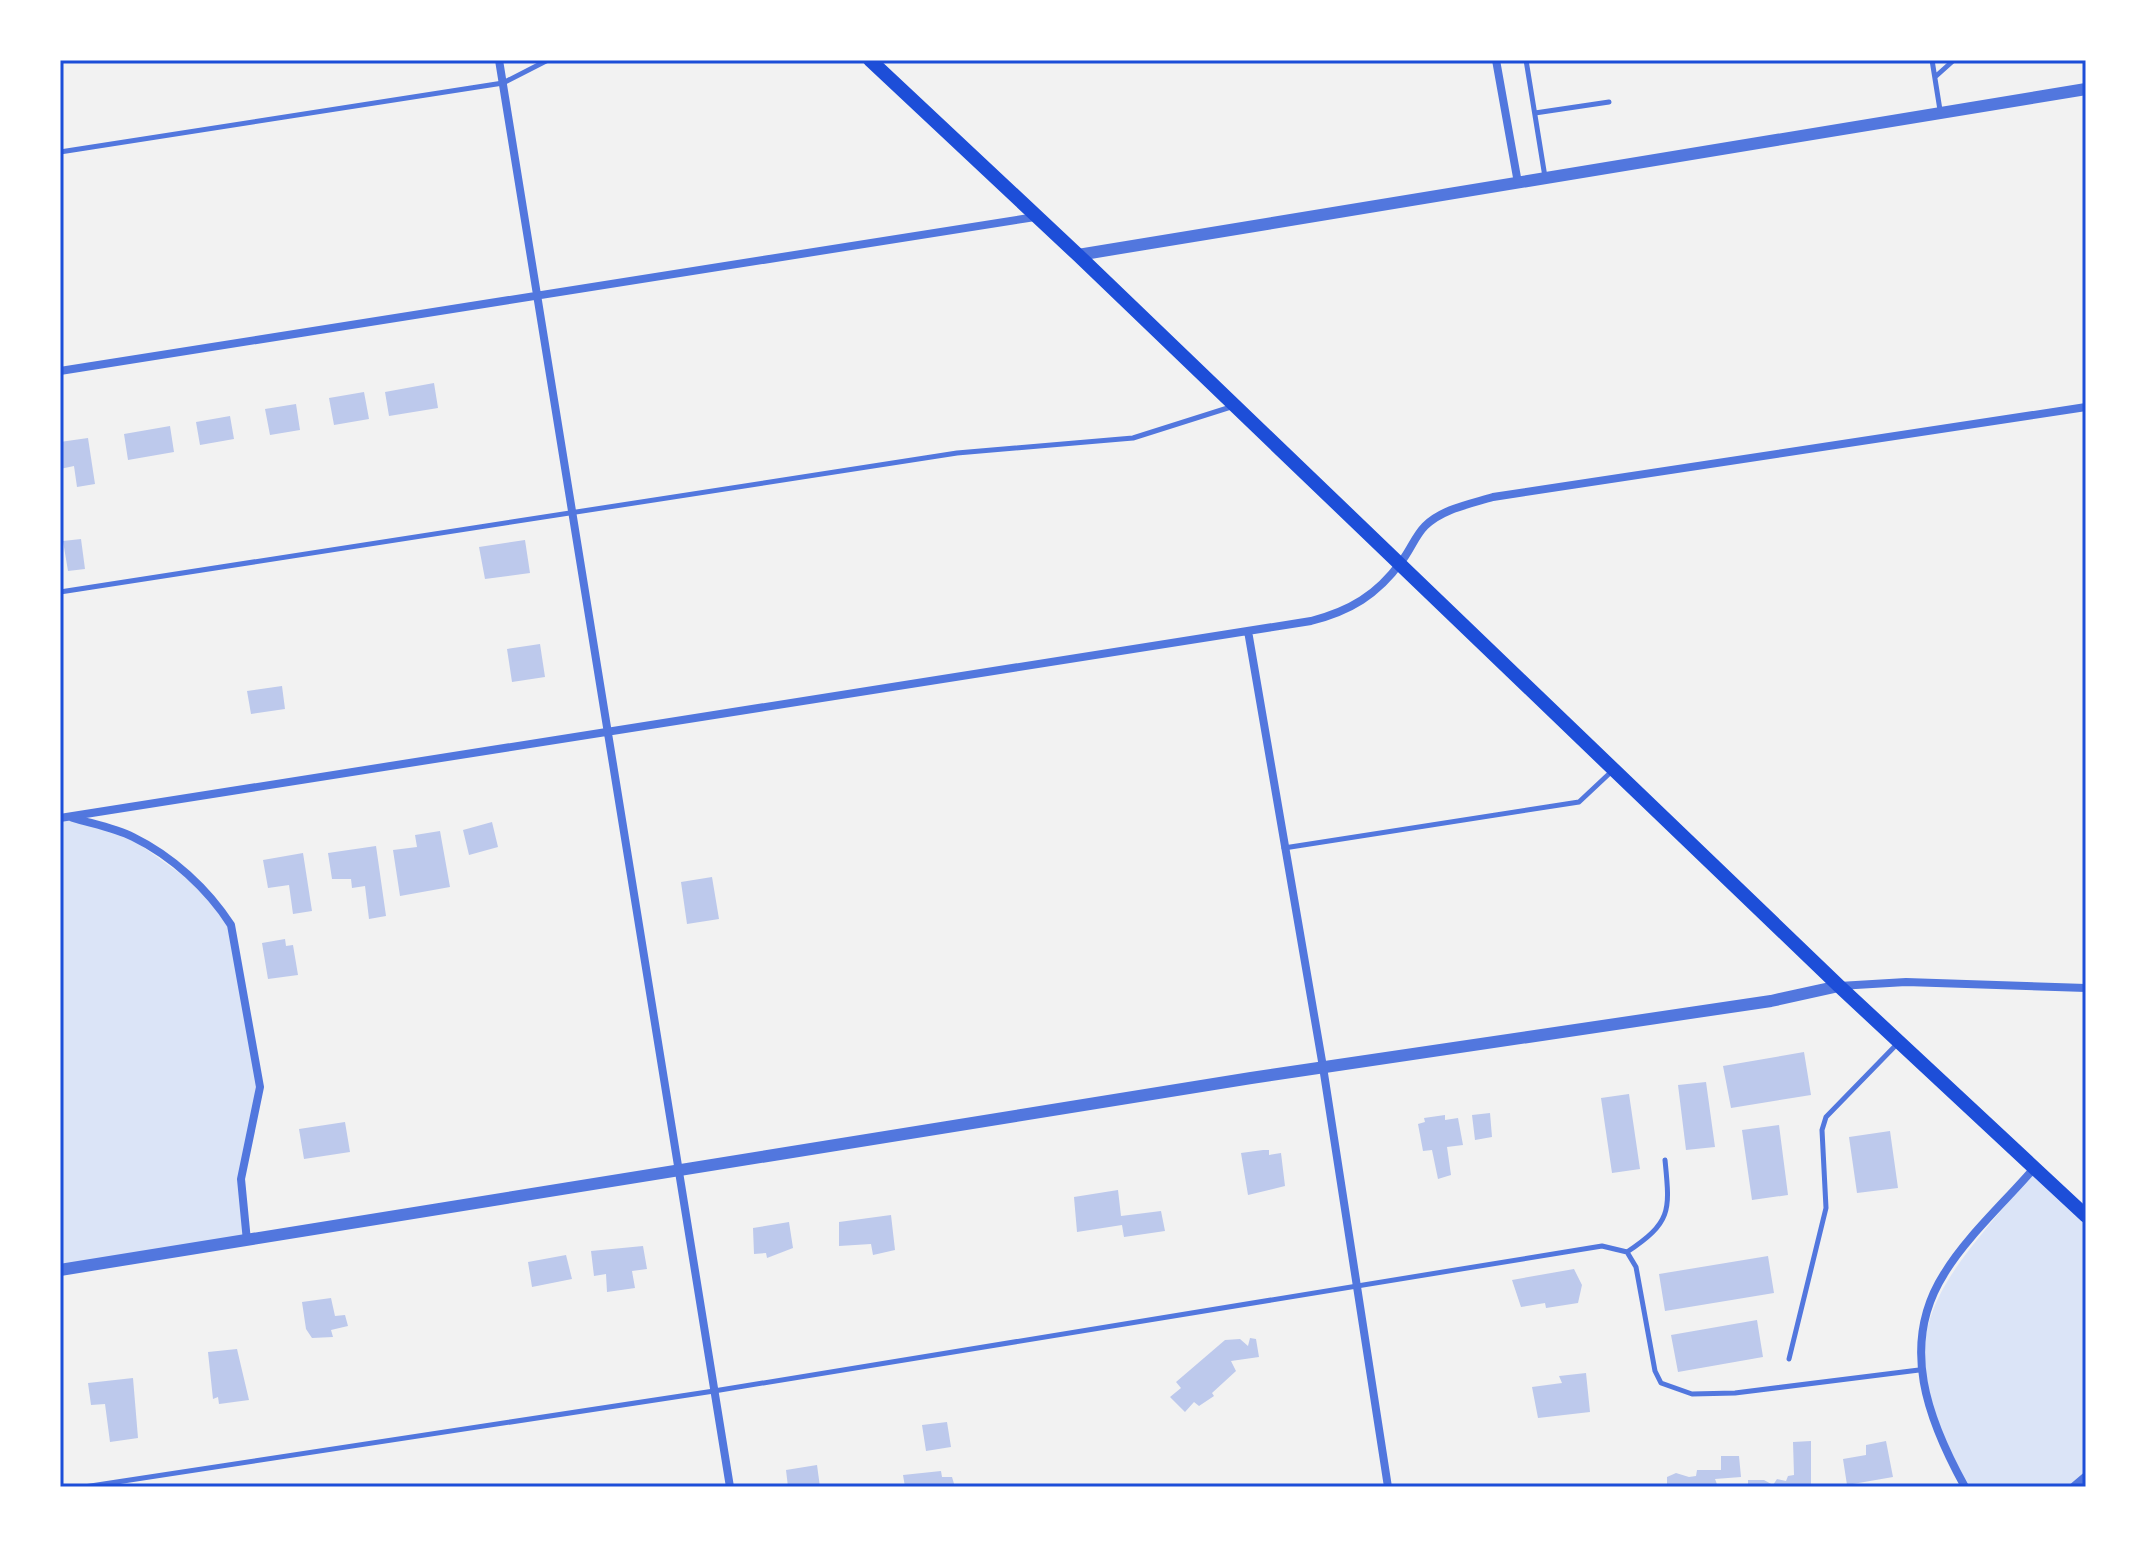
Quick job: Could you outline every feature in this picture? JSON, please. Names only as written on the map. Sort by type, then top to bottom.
[{"type":"main road","points":[[870,60],[1401,563],[1839,986],[2036,1166],[2086,1216]]},
{"type":"street","points":[[499,60],[607,733],[681,1169],[730,1487]]},
{"type":"street","points":[[1496,60],[1518,183]]},
{"type":"street","points":[[1078,255],[2086,89]]},
{"type":"street","points":[[60,371],[1036,217]]},
{"type":"street","points":[[64,817],[1248,631],[1343,613],[1367,599],[1401,563],[1424,527],[1437,516],[1493,497],[2086,407]]},
{"type":"street","points":[[1248,631],[1323,1067],[1388,1487]]},
{"type":"street","points":[[64,817],[133,837],[176,865],[217,904],[231,925],[260,1087],[241,1179],[247,1241]]},
{"type":"street","points":[[60,1270],[1323,1067],[1771,1001],[1839,986],[1906,982],[2086,988]]},
{"type":"street","points":[[1965,1487],[1940,1442],[1919,1370],[1927,1307],[1944,1272],[2036,1166]]},
{"type":"street","points":[[2073,1487],[2086,1476]]},
{"type":"lane","points":[[60,152],[503,83],[548,60]]},
{"type":"lane","points":[[1526,60],[1545,178]]},
{"type":"lane","points":[[1932,60],[1941,113]]},
{"type":"lane","points":[[1935,77],[1954,60]]},
{"type":"lane","points":[[1534,113],[1609,102]]},
{"type":"lane","points":[[60,592],[957,453],[1133,438],[1235,406]]},
{"type":"lane","points":[[1283,848],[1579,802],[1613,770]]},
{"type":"lane","points":[[1789,1359],[1826,1208],[1822,1130],[1826,1117],[1899,1041]]},
{"type":"lane","points":[[1627,1252],[1651,1236],[1665,1220],[1669,1201],[1665,1160]]},
{"type":"lane","points":[[84,1487],[714,1391],[1602,1246],[1627,1252],[1636,1267],[1655,1371],[1661,1383],[1673,1389],[1692,1394],[1735,1393],[1919,1370]]},
{"type":"shaded area","points":[[69,818],[132,839],[196,885],[229,925],[258,1087],[240,1170],[245,1239],[60,1268],[60,820]]},
{"type":"shaded area","points":[[2036,1169],[2086,1215],[2086,1474],[2070,1487],[1967,1487],[1941,1433],[1927,1388],[1924,1350],[1931,1315],[1947,1282],[1971,1248]]},
{"type":"building","points":[[434,383],[438,408],[389,416],[385,392]]},
{"type":"building","points":[[364,392],[369,419],[334,425],[329,398]]},
{"type":"building","points":[[296,404],[300,430],[270,435],[265,409]]},
{"type":"building","points":[[230,416],[234,439],[200,445],[196,422]]},
{"type":"building","points":[[170,426],[174,452],[128,460],[124,434]]},
{"type":"building","points":[[88,438],[95,484],[77,487],[74,466],[60,469],[60,442]]},
{"type":"building","points":[[81,539],[85,569],[68,571],[63,541]]},
{"type":"building","points":[[525,540],[530,573],[485,579],[479,547]]},
{"type":"building","points":[[540,644],[545,677],[512,682],[507,649]]},
{"type":"building","points":[[282,686],[285,709],[251,714],[247,691]]},
{"type":"building","points":[[492,822],[498,847],[469,855],[463,830]]},
{"type":"building","points":[[440,831],[450,887],[400,896],[393,850],[417,847],[415,835]]},
{"type":"building","points":[[376,846],[386,916],[369,919],[365,886],[352,888],[351,879],[332,879],[328,853]]},
{"type":"building","points":[[303,853],[312,911],[293,914],[289,885],[268,888],[263,860]]},
{"type":"building","points":[[712,877],[719,919],[687,924],[681,882]]},
{"type":"building","points":[[285,939],[286,946],[293,945],[298,975],[268,979],[262,943]]},
{"type":"building","points":[[1804,1052],[1811,1095],[1731,1108],[1723,1066]]},
{"type":"building","points":[[1706,1082],[1715,1147],[1686,1150],[1678,1085]]},
{"type":"building","points":[[1629,1094],[1640,1169],[1612,1173],[1601,1098]]},
{"type":"building","points":[[1490,1113],[1492,1137],[1475,1140],[1472,1115]]},
{"type":"building","points":[[1445,1115],[1445,1120],[1458,1118],[1463,1145],[1447,1147],[1451,1175],[1438,1179],[1432,1150],[1423,1151],[1418,1124],[1425,1122],[1424,1118]]},
{"type":"building","points":[[345,1122],[350,1152],[304,1159],[299,1129]]},
{"type":"building","points":[[1779,1125],[1788,1195],[1752,1200],[1742,1130]]},
{"type":"building","points":[[1890,1131],[1898,1188],[1857,1193],[1849,1137]]},
{"type":"building","points":[[1269,1150],[1269,1155],[1281,1153],[1285,1186],[1248,1195],[1241,1153]]},
{"type":"building","points":[[1118,1190],[1121,1216],[1161,1211],[1165,1231],[1124,1237],[1122,1225],[1077,1232],[1074,1197]]},
{"type":"building","points":[[891,1215],[895,1250],[873,1255],[871,1244],[839,1246],[839,1222]]},
{"type":"building","points":[[789,1222],[793,1248],[767,1258],[766,1253],[754,1254],[753,1228]]},
{"type":"building","points":[[643,1246],[647,1269],[632,1271],[635,1288],[607,1292],[606,1274],[594,1276],[591,1251]]},
{"type":"building","points":[[566,1255],[572,1279],[532,1287],[528,1262]]},
{"type":"building","points":[[1768,1256],[1774,1293],[1665,1311],[1659,1274]]},
{"type":"building","points":[[1574,1269],[1582,1285],[1578,1303],[1546,1308],[1545,1303],[1521,1307],[1512,1280]]},
{"type":"building","points":[[331,1298],[335,1316],[345,1315],[348,1326],[331,1330],[333,1337],[312,1338],[306,1329],[302,1302]]},
{"type":"building","points":[[1757,1320],[1763,1357],[1678,1372],[1671,1335]]},
{"type":"building","points":[[1250,1338],[1256,1339],[1259,1357],[1231,1361],[1236,1371],[1212,1393],[1214,1396],[1199,1406],[1194,1402],[1185,1412],[1170,1397],[1181,1388],[1176,1382],[1225,1340],[1240,1339],[1248,1346]]},
{"type":"building","points":[[237,1349],[249,1400],[219,1404],[218,1397],[213,1399],[208,1352]]},
{"type":"building","points":[[1586,1373],[1590,1412],[1538,1418],[1532,1387],[1562,1383],[1559,1376]]},
{"type":"building","points":[[133,1378],[138,1438],[110,1442],[105,1404],[91,1405],[88,1383]]},
{"type":"building","points":[[947,1422],[951,1447],[926,1451],[922,1425]]},
{"type":"building","points":[[1811,1441],[1811,1487],[1748,1487],[1748,1480],[1764,1480],[1773,1485],[1777,1479],[1786,1481],[1788,1476],[1794,1475],[1793,1442]]},
{"type":"building","points":[[1886,1441],[1893,1477],[1847,1485],[1843,1459],[1866,1455],[1866,1445]]},
{"type":"building","points":[[1721,1456],[1739,1456],[1741,1477],[1715,1479],[1718,1487],[1667,1487],[1667,1477],[1676,1473],[1689,1477],[1696,1476],[1697,1470],[1721,1470]]},
{"type":"building","points":[[817,1465],[820,1487],[788,1487],[786,1470]]},
{"type":"building","points":[[941,1471],[942,1477],[952,1477],[955,1487],[905,1487],[903,1475]]}]
